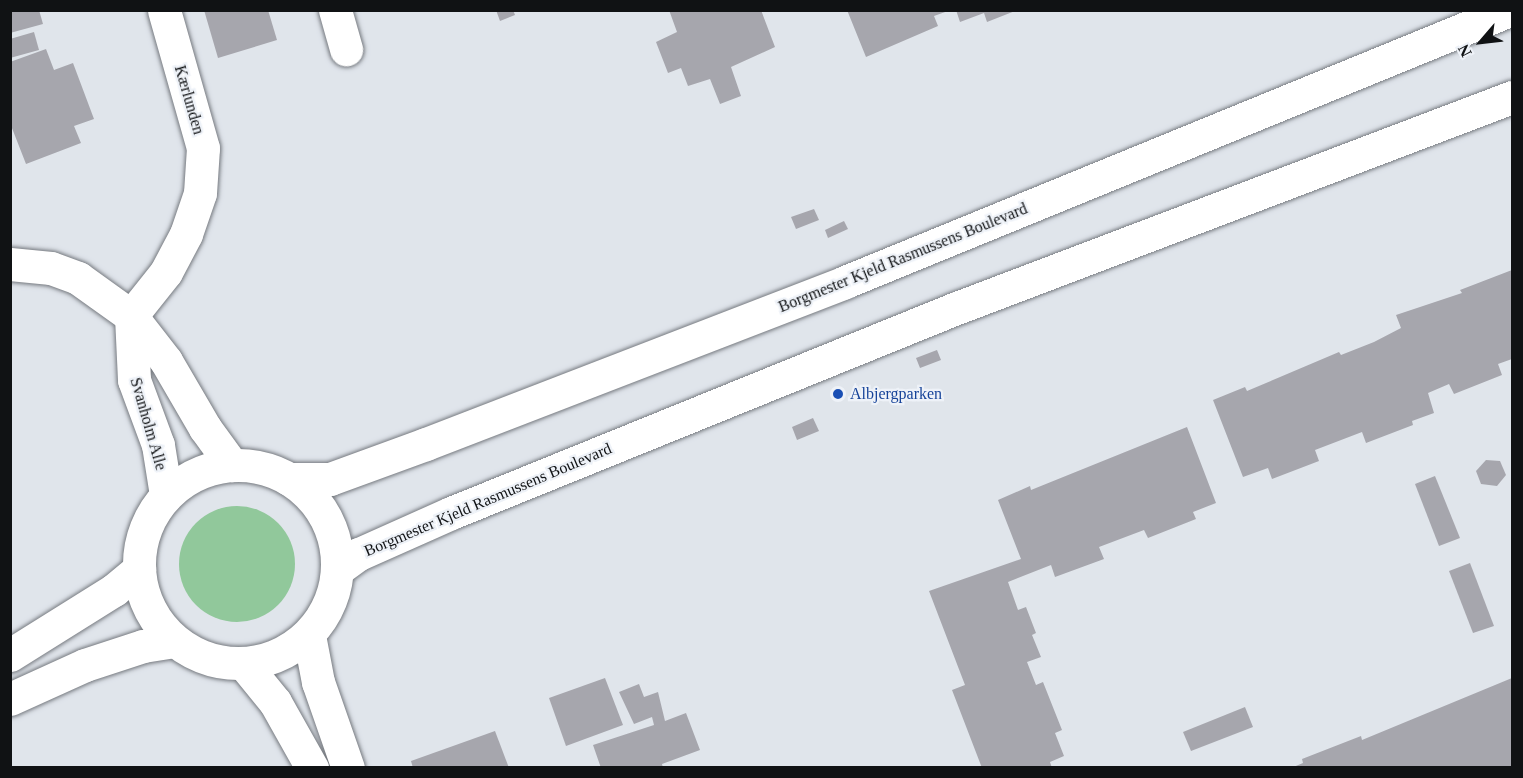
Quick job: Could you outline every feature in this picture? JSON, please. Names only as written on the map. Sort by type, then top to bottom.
[{"type":"street","name":"Kærlunden","points":[[131,316],[166,272],[186,234],[200,193],[203,148],[164,10]]},
{"type":"street","points":[[334,10],[346,49]]},
{"type":"street","name":"Borgmester Kjeld Rasmussens Boulevard","points":[[289,479],[330,479],[437,440],[942,243],[1510,10]]},
{"type":"street","name":"Borgmester Kjeld Rasmussens Boulevard","points":[[338,569],[358,554],[452,513],[954,309],[1512,97]]},
{"type":"street","points":[[10,264],[51,268],[78,278],[131,316],[166,362],[204,428],[232,465]]},
{"type":"street","name":"Svanholm Alle","points":[[131,316],[134,380],[158,445],[166,495]]},
{"type":"street","points":[[232,465],[252,466],[289,479],[310,496],[326,517],[335,543],[338,569],[329,605],[309,635],[279,656],[244,664],[207,659],[175,641],[149,609],[139,569],[142,542],[151,517],[166,495],[208,469],[232,465]]},
{"type":"street","points":[[10,655],[106,596],[139,569]]},
{"type":"street","points":[[309,635],[318,681],[348,768]]},
{"type":"street","points":[[10,699],[85,665],[143,646],[175,641]]},
{"type":"street","points":[[244,664],[275,702],[312,768]]},
{"type":"green space","points":[[237,506],[259,510],[278,523],[291,542],[295,564],[291,586],[278,605],[259,618],[237,622],[215,618],[196,605],[183,586],[179,564],[183,542],[196,523],[215,510]]},
{"type":"building","points":[[10,10],[39,10],[43,24],[10,33]]},
{"type":"building","points":[[204,10],[268,10],[277,40],[218,58]]},
{"type":"building","points":[[496,10],[513,10],[515,15],[500,21]]},
{"type":"building","points":[[669,10],[761,10],[775,47],[731,67],[741,96],[720,104],[710,79],[688,86],[681,68],[668,73],[656,42],[677,32]]},
{"type":"building","points":[[847,10],[948,11],[934,16],[938,26],[866,57]]},
{"type":"building","points":[[956,10],[1015,11],[987,22],[984,13],[960,22]]},
{"type":"building","points":[[34,32],[39,50],[10,58],[10,39]]},
{"type":"building","points":[[46,49],[54,70],[73,63],[94,119],[74,126],[81,143],[26,164],[10,123],[10,62]]},
{"type":"building","points":[[814,209],[819,220],[796,229],[791,217]]},
{"type":"building","points":[[844,221],[848,229],[828,238],[825,230]]},
{"type":"building","points":[[1512,270],[1512,359],[1498,364],[1502,375],[1454,394],[1449,384],[1428,393],[1434,413],[1412,421],[1413,425],[1366,443],[1362,432],[1315,450],[1319,461],[1272,479],[1268,468],[1243,477],[1213,400],[1245,387],[1247,391],[1339,352],[1341,355],[1374,342],[1401,328],[1396,315],[1462,293],[1460,290]]},
{"type":"building","points":[[937,350],[941,360],[920,368],[916,358]]},
{"type":"building","points":[[813,418],[819,431],[797,440],[792,427]]},
{"type":"building","points":[[1187,427],[1216,503],[1193,512],[1196,519],[1148,538],[1144,530],[1099,547],[1104,559],[1055,577],[1051,565],[1008,582],[1018,610],[1026,607],[1036,633],[1032,635],[1041,657],[1027,662],[1036,685],[1043,682],[1062,730],[1055,733],[1064,756],[1050,762],[1052,768],[982,768],[952,690],[965,685],[929,591],[1021,559],[998,500],[1030,486],[1031,490]]},
{"type":"building","points":[[1486,460],[1500,461],[1506,475],[1497,486],[1481,484],[1476,471]]},
{"type":"building","points":[[1435,476],[1460,538],[1439,546],[1415,484]]},
{"type":"building","points":[[1470,563],[1494,626],[1473,633],[1449,571]]},
{"type":"building","points":[[605,678],[623,725],[566,746],[549,698]]},
{"type":"building","points":[[1512,678],[1512,768],[1291,768],[1303,763],[1302,759],[1361,736],[1362,740]]},
{"type":"building","points":[[639,684],[644,697],[658,692],[665,721],[686,713],[700,750],[662,764],[663,768],[601,768],[593,745],[654,725],[652,717],[634,724],[619,692]]},
{"type":"building","points":[[1245,707],[1253,727],[1191,751],[1183,732]]},
{"type":"building","points":[[495,731],[509,768],[413,768],[411,761]]},
{"type":"place","name":"Albjergparken","points":[[838,394]]}]
